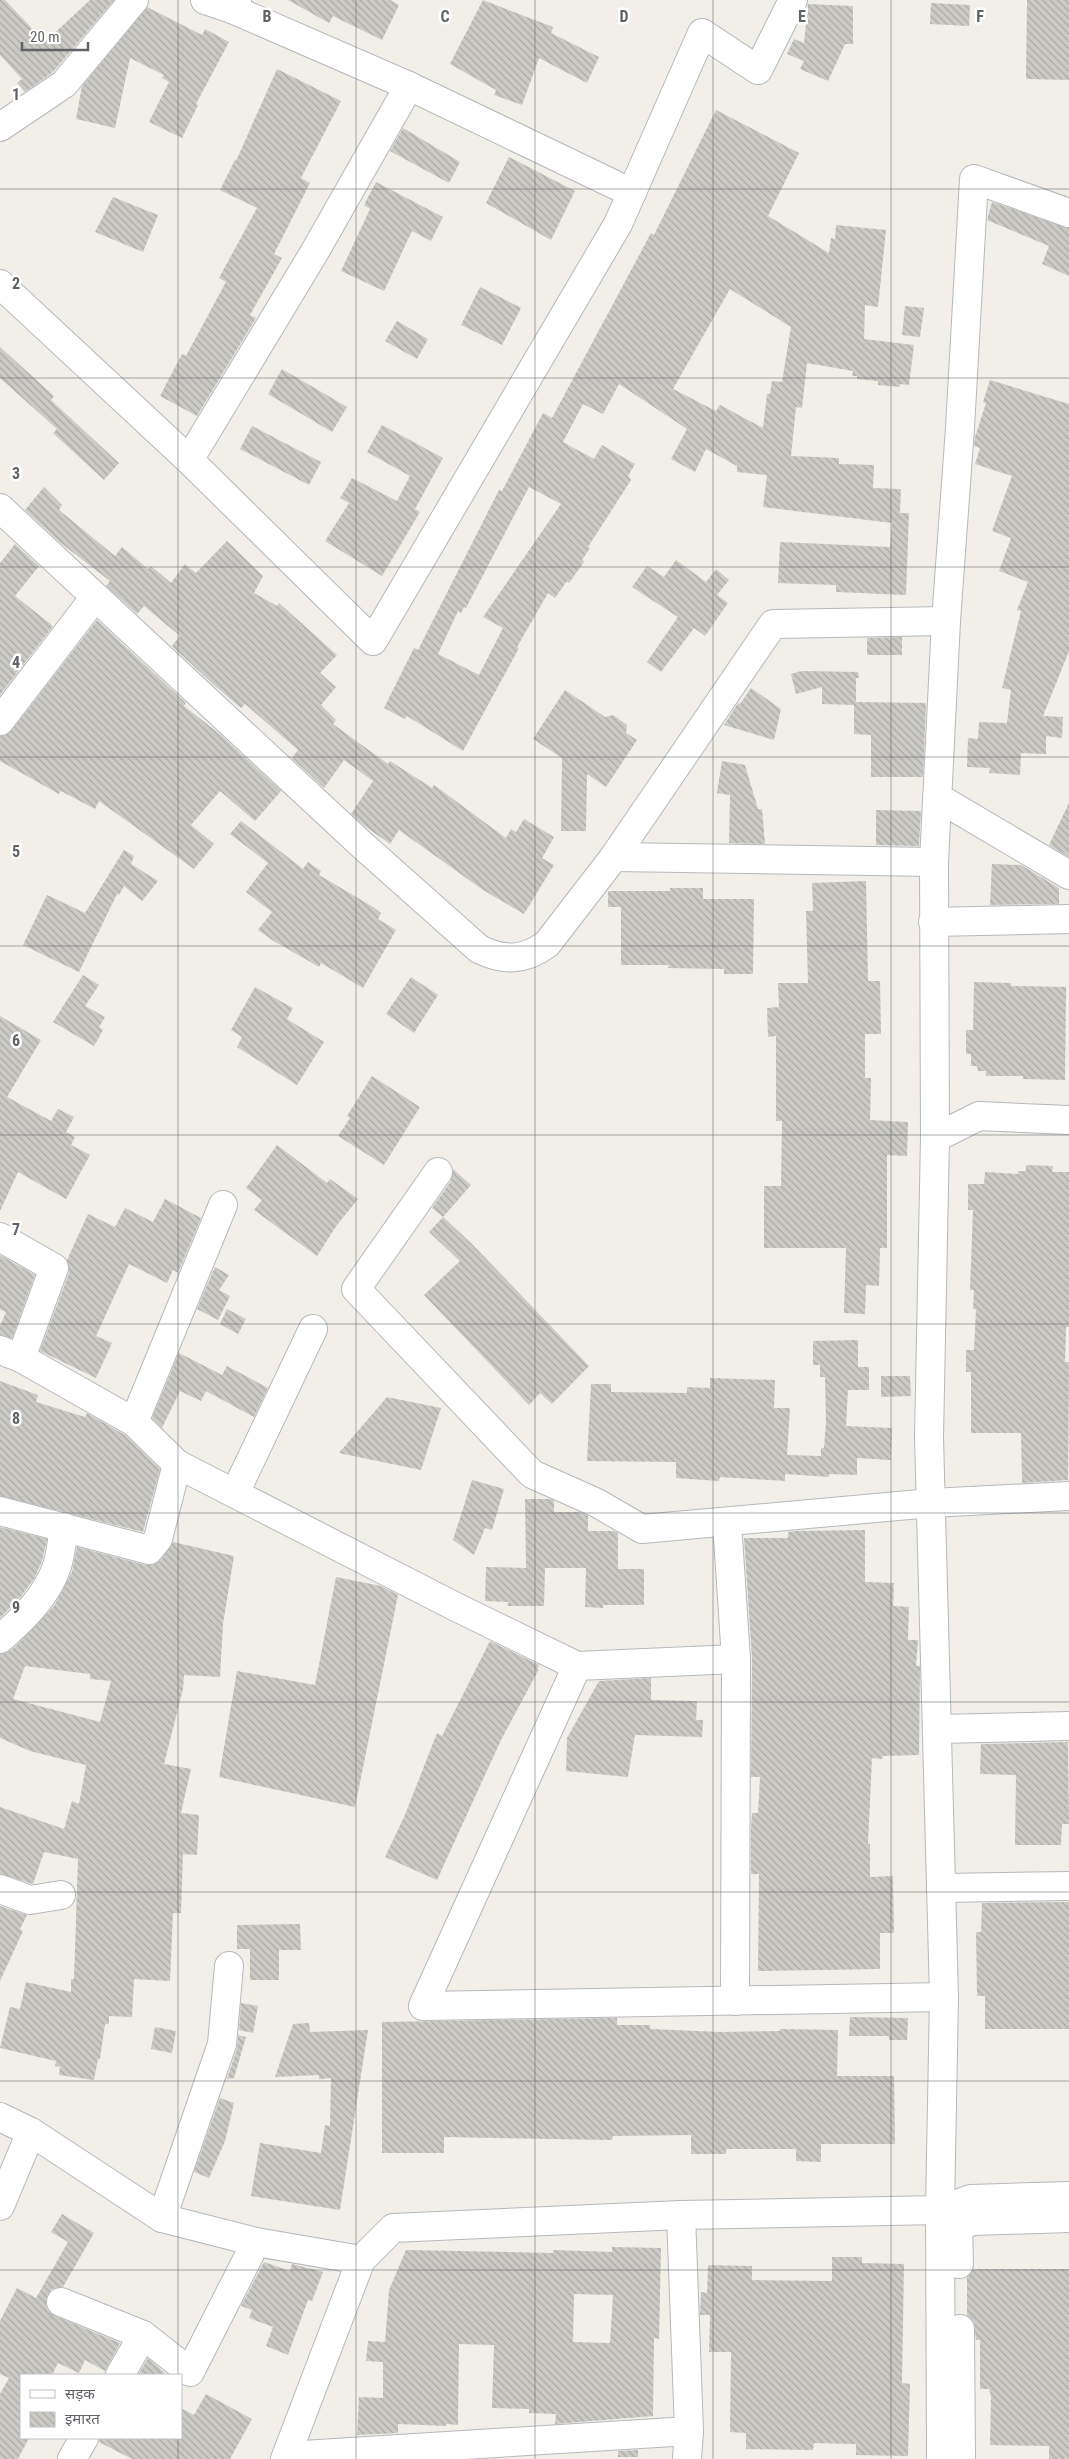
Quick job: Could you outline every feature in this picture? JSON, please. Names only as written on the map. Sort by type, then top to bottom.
[{"type":"street","points":[[0,127],[64,84],[134,0]]},
{"type":"street","points":[[205,0],[235,4],[632,193]]},
{"type":"street","points":[[0,284],[189,460],[373,642],[618,224],[702,33],[758,70],[792,0]]},
{"type":"street","points":[[189,460],[314,253],[408,86]]},
{"type":"street","points":[[941,2459],[940,2210],[944,1997],[929,1438],[935,1138],[933,922],[934,862],[946,621],[961,418],[974,179],[1069,213]]},
{"type":"street","points":[[0,508],[361,844],[479,949],[494,957],[514,958],[534,954],[547,944],[614,857],[773,624],[946,621]]},
{"type":"street","points":[[0,721],[95,597]]},
{"type":"street","points":[[937,797],[1069,874]]},
{"type":"street","points":[[614,857],[934,862]]},
{"type":"street","points":[[933,922],[1069,919]]},
{"type":"street","points":[[935,1138],[979,1116],[1069,1120]]},
{"type":"street","points":[[438,1172],[356,1289],[532,1474],[597,1503],[642,1530],[930,1503],[1069,1496]]},
{"type":"street","points":[[134,1422],[223,1205]]},
{"type":"street","points":[[0,1237],[54,1268],[10,1354],[134,1422],[177,1464],[456,1607],[577,1666],[736,1659]]},
{"type":"street","points":[[235,1493],[313,1329]]},
{"type":"street","points":[[0,1510],[149,1550],[158,1539],[177,1464]]},
{"type":"street","points":[[727,1522],[736,1659],[735,2001]]},
{"type":"street","points":[[0,1639],[27,1616],[44,1591],[57,1566],[64,1527]]},
{"type":"street","points":[[577,1666],[423,2006],[944,1997]]},
{"type":"street","points":[[937,1729],[1069,1726]]},
{"type":"street","points":[[941,1888],[1069,1886]]},
{"type":"street","points":[[0,1889],[30,1900],[61,1895]]},
{"type":"street","points":[[162,2218],[222,2044],[229,1966]]},
{"type":"street","points":[[0,2117],[31,2132],[162,2218],[256,2242],[361,2260]]},
{"type":"street","points":[[0,2206],[31,2132]]},
{"type":"street","points":[[689,2431],[286,2458],[361,2260],[393,2228],[680,2215],[940,2210],[971,2199],[1069,2196]]},
{"type":"street","points":[[680,2215],[689,2431],[687,2459]]},
{"type":"street","points":[[961,2459],[958,2227],[973,2221],[1069,2218]]},
{"type":"street","points":[[61,2302],[143,2335],[190,2372],[256,2242]]},
{"type":"street","points":[[121,2374],[143,2335]]},
{"type":"street","points":[[72,2459],[83,2439]]},
{"type":"building","points":[[0,0],[5,0],[45,42],[90,0],[114,0],[53,72],[25,92],[17,83],[22,79],[0,55]]},
{"type":"building","points":[[288,0],[390,0],[399,5],[382,40],[333,16],[329,23]]},
{"type":"building","points":[[483,0],[553,27],[551,33],[599,57],[587,83],[539,58],[522,105],[494,95],[496,90],[450,64]]},
{"type":"building","points":[[1027,0],[1069,0],[1069,80],[1026,79]]},
{"type":"building","points":[[931,3],[970,5],[969,26],[930,24]]},
{"type":"building","points":[[808,4],[853,6],[853,44],[845,44],[828,81],[800,69],[804,61],[787,54],[794,39],[804,43]]},
{"type":"building","points":[[147,7],[202,35],[205,29],[229,42],[196,104],[198,105],[182,138],[149,122],[169,82],[162,78],[164,75],[130,58],[115,128],[76,119],[82,86]]},
{"type":"building","points":[[277,69],[341,101],[301,178],[310,183],[274,254],[282,258],[250,315],[256,318],[197,416],[160,396],[182,354],[186,356],[226,282],[219,278],[257,208],[220,190],[236,161]]},
{"type":"building","points":[[716,110],[799,153],[768,216],[829,253],[831,238],[835,239],[836,225],[886,230],[878,307],[865,305],[864,339],[914,345],[909,385],[900,384],[900,387],[878,385],[878,381],[857,379],[857,376],[852,376],[853,371],[807,363],[802,408],[796,407],[791,456],[839,458],[839,464],[874,465],[873,488],[901,489],[900,513],[909,513],[906,595],[836,592],[836,585],[778,583],[780,542],[890,547],[892,523],[763,507],[767,475],[737,472],[737,466],[706,449],[695,472],[671,459],[687,429],[619,384],[603,414],[583,404],[563,442],[594,459],[602,445],[635,464],[628,476],[631,480],[588,547],[590,548],[582,560],[584,562],[569,583],[567,581],[555,598],[548,593],[517,647],[519,648],[463,751],[407,716],[405,719],[384,708],[414,648],[418,650],[499,490],[502,491],[543,413],[552,418],[651,233],[654,235]],"holes":[[[730,289],[791,327],[782,382],[772,381],[770,394],[767,394],[763,428],[720,405],[716,411],[673,389]],[[529,487],[561,504],[483,617],[503,628],[479,675],[438,654],[458,611],[461,613],[464,607],[466,608]]]},
{"type":"building","points":[[403,128],[460,162],[449,183],[390,151]]},
{"type":"building","points":[[509,157],[575,191],[551,240],[486,203]]},
{"type":"building","points":[[376,182],[443,217],[431,241],[412,231],[384,291],[341,271],[370,209],[364,205]]},
{"type":"building","points":[[113,197],[158,215],[143,252],[95,232]]},
{"type":"building","points":[[992,202],[1069,228],[1069,276],[1042,264],[1049,246],[987,220]]},
{"type":"building","points":[[480,287],[521,308],[502,345],[461,325]]},
{"type":"building","points":[[905,306],[924,308],[920,337],[902,335]]},
{"type":"building","points":[[397,321],[428,339],[417,359],[385,341]]},
{"type":"building","points":[[0,347],[54,396],[51,400],[119,463],[104,480],[53,433],[57,429],[0,378]]},
{"type":"building","points":[[282,369],[347,407],[332,432],[268,394]]},
{"type":"building","points":[[990,380],[1069,404],[1069,651],[1043,716],[1063,717],[1062,738],[1046,736],[1046,754],[1021,753],[1020,775],[989,773],[990,768],[967,767],[968,738],[978,739],[979,722],[1007,723],[1011,690],[1002,688],[1021,611],[1017,610],[1028,582],[999,571],[1011,538],[992,531],[1012,476],[975,464],[980,448],[974,446],[975,437],[986,403],[983,402]]},
{"type":"building","points":[[382,425],[443,458],[415,509],[420,512],[382,576],[325,541],[349,503],[340,498],[352,478],[397,501],[410,476],[367,452]]},
{"type":"building","points":[[252,426],[321,462],[309,485],[240,449]]},
{"type":"building","points":[[44,487],[62,505],[59,510],[115,556],[122,547],[148,569],[151,566],[171,583],[185,564],[196,573],[227,541],[263,576],[254,593],[277,606],[279,603],[337,655],[320,673],[336,687],[321,705],[336,720],[333,724],[388,764],[390,761],[432,788],[434,785],[506,838],[511,829],[516,832],[524,819],[554,837],[542,858],[554,865],[524,914],[483,890],[399,830],[390,844],[351,814],[373,781],[344,760],[324,788],[292,758],[298,750],[245,704],[241,708],[172,646],[180,636],[144,606],[137,614],[106,586],[110,581],[62,544],[25,510]]},
{"type":"building","points":[[15,544],[39,566],[15,596],[53,626],[0,695],[0,563]]},
{"type":"building","points":[[676,560],[706,582],[716,569],[729,580],[717,595],[728,603],[705,636],[694,628],[661,672],[647,662],[678,617],[632,587],[647,566],[664,577]]},
{"type":"building","points":[[97,620],[186,703],[184,706],[221,735],[281,791],[255,821],[220,791],[191,825],[214,844],[194,869],[99,801],[95,809],[61,791],[59,794],[0,761],[0,736],[12,730]]},
{"type":"building","points":[[902,637],[902,655],[867,655],[867,638]]},
{"type":"building","points":[[801,671],[858,672],[859,678],[856,678],[856,702],[926,703],[923,777],[871,777],[871,735],[854,734],[854,705],[822,704],[822,687],[796,694],[791,674]]},
{"type":"building","points":[[751,688],[781,709],[774,740],[724,725],[738,703],[740,704]]},
{"type":"building","points":[[565,690],[605,717],[613,715],[627,725],[626,733],[637,740],[606,787],[587,774],[586,831],[561,831],[562,758],[533,739]]},
{"type":"building","points":[[722,761],[745,765],[758,809],[762,809],[765,844],[729,843],[730,795],[717,793]]},
{"type":"building","points":[[1069,803],[1069,857],[1049,845]]},
{"type":"building","points":[[876,810],[921,811],[919,846],[876,845]]},
{"type":"building","points":[[241,821],[303,869],[308,862],[321,871],[319,875],[373,907],[381,913],[378,919],[396,930],[363,988],[321,963],[319,967],[258,930],[272,912],[246,892],[268,863],[230,834]]},
{"type":"building","points":[[124,850],[134,856],[131,864],[158,881],[142,901],[124,886],[119,895],[117,894],[79,972],[23,945],[47,895],[85,913]]},
{"type":"building","points":[[992,864],[1021,865],[1059,888],[1059,904],[990,905]]},
{"type":"building","points":[[866,881],[868,981],[880,981],[881,1034],[865,1034],[865,1078],[871,1078],[870,1120],[908,1122],[907,1156],[887,1155],[887,1248],[880,1248],[879,1286],[866,1285],[865,1314],[844,1313],[846,1248],[764,1248],[764,1186],[781,1186],[782,1121],[776,1121],[776,1036],[768,1037],[767,1008],[779,1007],[778,983],[808,983],[806,911],[813,911],[812,883]]},
{"type":"building","points":[[670,888],[703,888],[703,899],[754,899],[753,974],[724,974],[724,969],[668,968],[669,965],[621,965],[621,907],[608,907],[608,891],[670,891]]},
{"type":"building","points":[[83,975],[99,985],[85,1006],[105,1017],[99,1027],[103,1030],[94,1046],[53,1022]]},
{"type":"building","points":[[411,977],[438,995],[414,1033],[386,1014]]},
{"type":"building","points":[[974,982],[1011,983],[1011,986],[1066,987],[1065,1080],[1023,1079],[1023,1076],[986,1076],[986,1071],[978,1071],[977,1066],[971,1066],[971,1054],[966,1054],[966,1030],[973,1030]]},
{"type":"building","points":[[255,987],[293,1008],[287,1019],[324,1042],[297,1085],[237,1047],[242,1037],[231,1030]]},
{"type":"building","points":[[0,1016],[41,1040],[7,1097],[51,1121],[58,1109],[74,1117],[66,1132],[75,1137],[71,1145],[90,1155],[66,1199],[18,1172],[0,1211]]},
{"type":"building","points":[[372,1076],[420,1107],[384,1165],[338,1136],[350,1118],[347,1116]]},
{"type":"building","points":[[277,1145],[327,1183],[330,1179],[358,1199],[337,1225],[317,1256],[254,1210],[262,1200],[246,1188]]},
{"type":"building","points":[[1026,1165],[1053,1166],[1052,1172],[1069,1172],[1069,1327],[1066,1327],[1065,1362],[1069,1362],[1068,1480],[1022,1483],[1021,1433],[971,1433],[971,1372],[966,1372],[966,1350],[974,1350],[976,1309],[973,1309],[974,1290],[970,1290],[973,1210],[968,1210],[968,1184],[984,1184],[985,1172],[1018,1174],[1018,1171],[1026,1171]]},
{"type":"building","points":[[453,1169],[471,1185],[443,1217],[432,1208],[451,1181]]},
{"type":"building","points":[[165,1199],[201,1218],[178,1273],[173,1270],[167,1283],[129,1264],[96,1336],[112,1343],[96,1378],[40,1351],[69,1273],[67,1260],[88,1214],[115,1227],[125,1208],[153,1222]]},
{"type":"building","points":[[443,1217],[472,1244],[589,1366],[552,1404],[540,1393],[529,1405],[424,1295],[460,1261],[429,1232]]},
{"type":"building","points":[[0,1255],[35,1275],[12,1338],[0,1335],[0,1326],[6,1312],[0,1309]]},
{"type":"building","points":[[215,1267],[229,1275],[219,1290],[230,1296],[218,1320],[197,1309]]},
{"type":"building","points":[[227,1309],[246,1319],[238,1334],[220,1324]]},
{"type":"building","points":[[858,1340],[858,1367],[869,1367],[869,1390],[848,1390],[846,1426],[892,1428],[891,1460],[857,1458],[857,1475],[829,1474],[829,1477],[785,1474],[785,1481],[720,1477],[719,1481],[676,1478],[676,1462],[587,1461],[591,1384],[611,1384],[611,1392],[687,1393],[687,1387],[710,1388],[710,1378],[775,1380],[774,1408],[790,1408],[787,1455],[821,1456],[821,1448],[824,1448],[826,1422],[825,1377],[820,1377],[820,1365],[813,1365],[813,1341]]},
{"type":"building","points":[[179,1353],[222,1375],[227,1366],[268,1388],[254,1417],[206,1391],[201,1401],[180,1391],[162,1428],[152,1418]]},
{"type":"building","points":[[881,1376],[910,1376],[911,1396],[881,1397]]},
{"type":"building","points":[[0,1381],[38,1395],[36,1402],[85,1417],[87,1413],[125,1435],[160,1469],[143,1532],[0,1496]]},
{"type":"building","points":[[387,1397],[441,1408],[421,1470],[339,1453]]},
{"type":"building","points":[[472,1480],[504,1489],[492,1530],[485,1528],[474,1555],[453,1540]]},
{"type":"building","points":[[525,1499],[551,1499],[554,1501],[554,1512],[579,1512],[588,1516],[588,1531],[614,1531],[618,1533],[618,1569],[644,1569],[644,1605],[603,1605],[603,1608],[585,1607],[586,1568],[545,1568],[544,1606],[507,1606],[509,1602],[485,1601],[486,1567],[526,1568]]},
{"type":"building","points":[[0,1527],[47,1539],[42,1561],[34,1579],[0,1618]]},
{"type":"building","points":[[865,1530],[865,1582],[894,1583],[893,1606],[909,1607],[908,1640],[918,1640],[916,1666],[920,1666],[919,1755],[883,1756],[882,1759],[872,1758],[868,1844],[870,1844],[870,1877],[893,1876],[894,1933],[880,1933],[880,1969],[758,1971],[759,1874],[751,1874],[751,1829],[752,1813],[758,1813],[760,1777],[751,1777],[752,1658],[744,1538],[788,1538],[788,1532],[796,1531]]},
{"type":"building","points":[[173,1542],[234,1556],[223,1624],[220,1677],[184,1675],[183,1689],[164,1764],[191,1769],[181,1813],[199,1815],[197,1855],[183,1854],[181,1913],[173,1913],[170,1981],[134,1979],[132,2017],[109,2016],[109,2024],[105,2024],[100,2059],[98,2059],[94,2080],[59,2075],[60,2067],[55,2066],[56,2061],[0,2048],[10,2007],[20,2009],[26,1982],[71,1992],[71,1979],[74,1979],[78,1859],[44,1852],[33,1884],[0,1874],[0,1807],[64,1829],[72,1801],[79,1804],[86,1765],[30,1751],[0,1738],[0,1654],[10,1651],[19,1643],[54,1606],[72,1572],[77,1547],[145,1565],[153,1565],[161,1560]],"holes":[[[25,1666],[90,1674],[90,1679],[111,1681],[100,1722],[13,1699]]]},
{"type":"building","points":[[336,1577],[381,1586],[398,1595],[355,1807],[219,1777],[237,1671],[315,1685]]},
{"type":"building","points":[[490,1641],[539,1665],[537,1670],[539,1669],[501,1740],[437,1880],[385,1857],[405,1815],[437,1733],[442,1736]]},
{"type":"building","points":[[651,1678],[651,1700],[697,1701],[696,1720],[703,1720],[702,1737],[635,1735],[628,1777],[566,1771],[567,1738],[599,1681]]},
{"type":"building","points":[[1068,1742],[1069,1824],[1062,1824],[1061,1845],[1015,1845],[1016,1775],[980,1774],[981,1744]]},
{"type":"building","points":[[1069,1902],[1069,2029],[985,2029],[985,1996],[977,1996],[976,1932],[981,1932],[982,1903]]},
{"type":"building","points":[[0,1906],[27,1915],[20,1929],[23,1931],[0,1981]]},
{"type":"building","points":[[300,1924],[301,1950],[279,1950],[279,1980],[250,1980],[250,1949],[237,1949],[237,1925]]},
{"type":"building","points":[[241,2003],[258,2006],[253,2033],[239,2030]]},
{"type":"building","points":[[850,2017],[908,2018],[907,2040],[889,2040],[889,2036],[849,2036]]},
{"type":"building","points":[[617,2018],[617,2025],[650,2025],[650,2029],[720,2032],[780,2031],[780,2029],[838,2030],[837,2076],[894,2076],[895,2144],[821,2144],[821,2162],[796,2161],[796,2149],[726,2149],[726,2154],[691,2154],[691,2135],[613,2136],[612,2140],[444,2137],[444,2153],[382,2153],[382,2022]]},
{"type":"building","points":[[309,2023],[310,2032],[368,2030],[340,2210],[251,2196],[260,2143],[321,2153],[325,2125],[330,2126],[331,2078],[319,2079],[319,2075],[275,2077],[293,2024]]},
{"type":"building","points":[[155,2027],[176,2031],[172,2053],[151,2049]]},
{"type":"building","points":[[238,2035],[246,2037],[234,2078],[227,2079],[237,2049]]},
{"type":"building","points":[[220,2098],[234,2103],[225,2141],[209,2178],[194,2172]]},
{"type":"building","points":[[62,2214],[94,2233],[63,2287],[52,2289],[47,2296],[46,2304],[48,2311],[55,2316],[120,2343],[105,2371],[85,2360],[79,2373],[58,2363],[52,2374],[20,2374],[20,2439],[28,2439],[18,2459],[0,2459],[0,2394],[9,2378],[0,2374],[0,2321],[17,2288],[36,2298],[68,2242],[51,2232]]},
{"type":"building","points":[[612,2247],[661,2248],[659,2339],[654,2338],[653,2416],[555,2424],[556,2414],[529,2413],[529,2409],[492,2408],[494,2345],[459,2344],[458,2425],[398,2424],[398,2433],[357,2435],[359,2397],[383,2398],[383,2362],[366,2361],[368,2341],[385,2342],[389,2290],[406,2250],[553,2253],[553,2250],[612,2252]],"holes":[[[574,2294],[613,2295],[610,2343],[573,2342]]]},
{"type":"building","points":[[832,2257],[862,2257],[862,2263],[904,2264],[902,2383],[910,2384],[908,2456],[856,2455],[856,2444],[814,2443],[813,2450],[746,2449],[746,2433],[730,2432],[731,2352],[709,2352],[710,2315],[700,2315],[701,2292],[707,2293],[708,2265],[752,2266],[752,2280],[832,2281]]},
{"type":"building","points":[[264,2262],[290,2271],[292,2264],[323,2272],[312,2301],[308,2300],[288,2355],[266,2346],[273,2327],[249,2318],[252,2310],[241,2306]]},
{"type":"building","points":[[973,2269],[1069,2269],[1069,2459],[1049,2459],[1049,2446],[990,2445],[991,2396],[989,2389],[980,2389],[980,2340],[976,2340],[974,2322],[967,2315],[967,2277]]},
{"type":"building","points":[[148,2358],[164,2372],[163,2374],[139,2374]]},
{"type":"building","points":[[206,2394],[252,2419],[230,2459],[132,2459],[99,2442],[100,2439],[182,2439],[182,2409],[194,2415]]},
{"type":"building","points":[[638,2450],[638,2457],[618,2457],[618,2451]]}]
